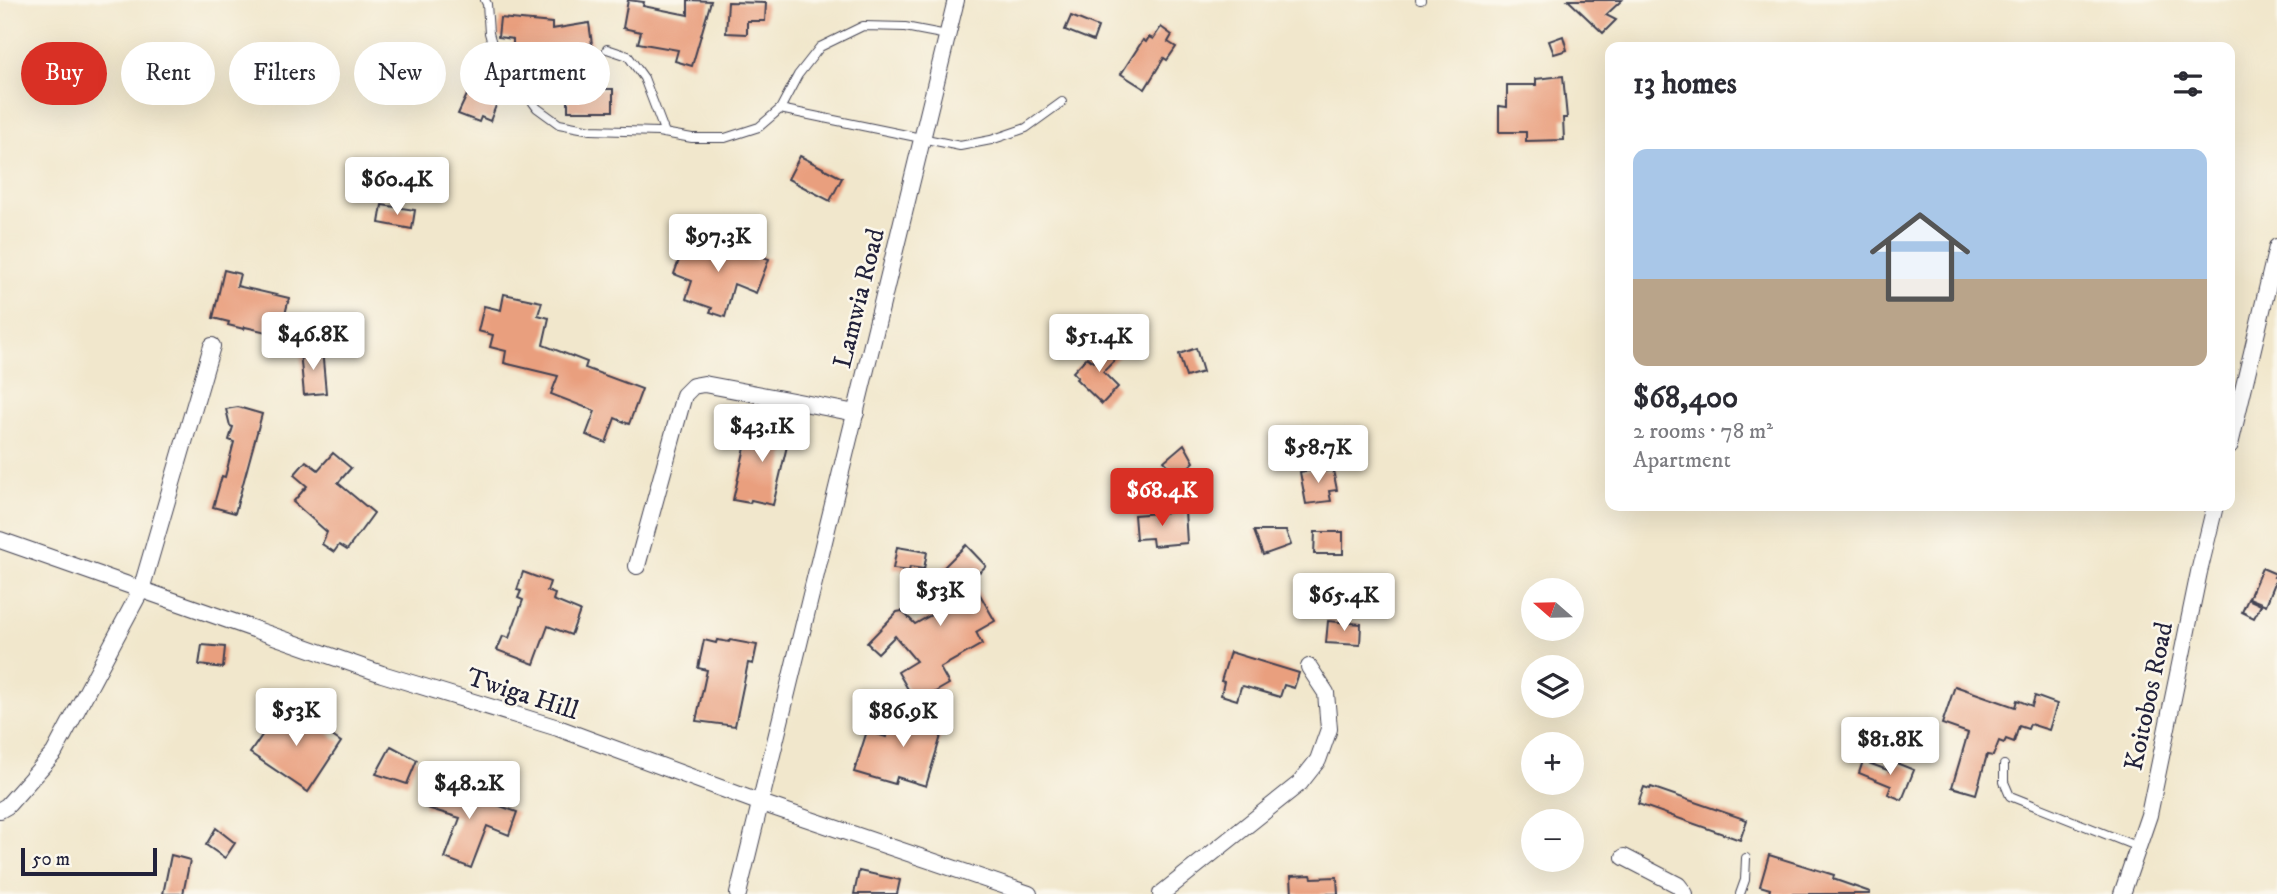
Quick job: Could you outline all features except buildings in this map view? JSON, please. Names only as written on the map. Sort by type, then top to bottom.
[{"type":"street","name":"Lamwia Road","points":[[738,894],[956,0]]},
{"type":"street","points":[[2235,424],[2277,247]]},
{"type":"street","points":[[0,810],[7,806],[54,753],[141,590],[212,346]]},
{"type":"street","points":[[637,566],[684,395],[693,386],[705,384],[856,413]]},
{"type":"street","name":"Koitobos Road","points":[[2122,894],[2149,815],[2214,511]]},
{"type":"street","name":"Twiga Hill","points":[[0,540],[382,674],[558,728],[761,803],[1030,894]]},
{"type":"street","points":[[1161,894],[1300,783],[1318,761],[1329,729],[1326,693],[1309,667]]},
{"type":"street","points":[[1624,857],[1678,886],[1685,894]]},
{"type":"lane","points":[[485,0],[489,33],[497,61],[519,83],[537,108],[559,124],[592,130],[665,133],[692,138],[725,138],[759,127],[780,109],[798,75],[820,47],[863,26],[905,27],[947,35]]},
{"type":"lane","points":[[610,50],[628,56],[643,78],[665,133]]},
{"type":"lane","points":[[780,109],[960,146],[991,140],[1026,128],[1062,102]]},
{"type":"lane","points":[[2004,765],[2004,782],[2010,796],[2138,847]]},
{"type":"lane","points":[[1740,894],[1745,880],[1746,858]]}]
